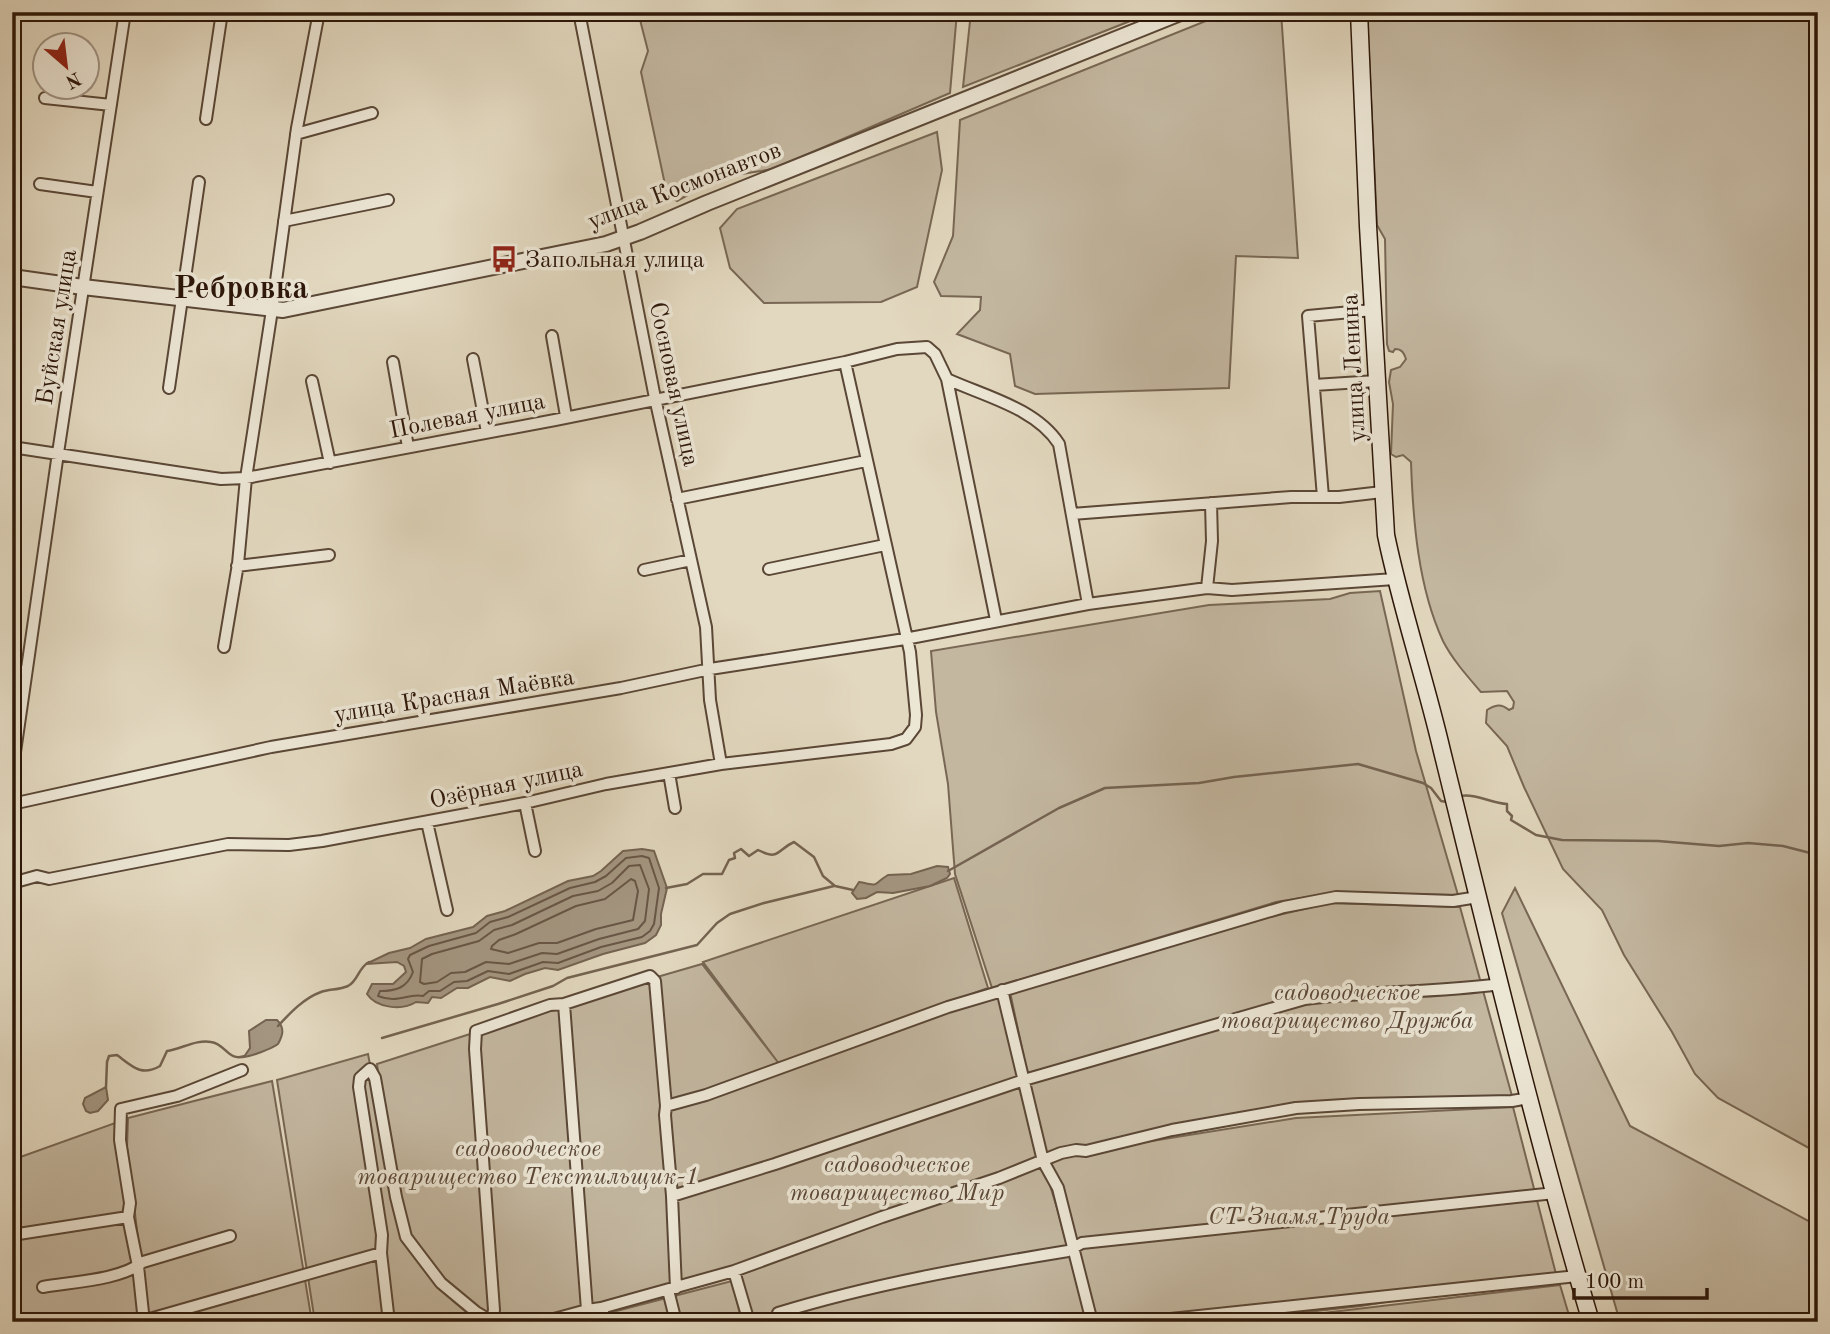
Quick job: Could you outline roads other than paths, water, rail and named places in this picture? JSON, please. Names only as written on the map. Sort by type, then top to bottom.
[{"type":"main road","name":"улица Ленина","points":[[1359,12],[1382,492],[1387,535],[1395,579],[1433,716],[1529,1098],[1591,1322]]},
{"type":"street","name":"Буйская улица","points":[[12,773],[125,12]]},
{"type":"street","points":[[206,119],[222,12]]},
{"type":"street","points":[[225,647],[246,478],[296,134],[319,12]]},
{"type":"street","name":"Сосновая улица","points":[[579,12],[655,398],[706,627],[710,700],[721,764]]},
{"type":"street","name":"улица Космонавтов","points":[[12,277],[272,310],[296,309],[606,244],[1183,12]]},
{"type":"street","points":[[1352,12],[1360,33]]},
{"type":"street","points":[[83,102],[111,105]]},
{"type":"street","points":[[296,134],[372,113]]},
{"type":"street","points":[[169,387],[199,182]]},
{"type":"street","points":[[40,184],[97,192]]},
{"type":"street","points":[[284,221],[388,200]]},
{"type":"street","points":[[1323,497],[1308,316],[1373,310]]},
{"type":"street","points":[[552,336],[566,416]]},
{"type":"street","name":"Полевая улица","points":[[12,447],[221,479],[246,478],[845,362],[898,349],[927,347],[935,354],[947,379]]},
{"type":"street","points":[[473,359],[487,432]]},
{"type":"street","points":[[393,362],[408,447]]},
{"type":"street","points":[[845,362],[905,639]]},
{"type":"street","points":[[947,379],[1021,410],[1052,433],[1059,444],[1088,604]]},
{"type":"street","points":[[947,379],[996,620]]},
{"type":"street","points":[[312,381],[330,463]]},
{"type":"street","points":[[1314,385],[1377,381]]},
{"type":"street","points":[[677,499],[866,461]]},
{"type":"street","points":[[1072,514],[1382,492]]},
{"type":"street","points":[[1207,588],[1212,541],[1211,503]]},
{"type":"street","points":[[769,569],[885,545]]},
{"type":"street","points":[[237,566],[329,555]]},
{"type":"street","points":[[644,570],[691,561]]},
{"type":"street","name":"улица Красная Маёвка","points":[[12,804],[271,747],[621,688],[710,669],[905,639],[1088,604],[1207,588],[1232,590],[1395,579]]},
{"type":"street","name":"Озёрная улица","points":[[12,882],[37,876],[49,879],[228,844],[289,845],[427,822],[606,784],[721,764],[891,744],[906,739],[915,727],[910,652],[905,639]]},
{"type":"street","points":[[12,670],[26,673]]},
{"type":"street","points":[[669,773],[675,808]]},
{"type":"street","points":[[525,803],[535,851]]},
{"type":"street","points":[[427,822],[447,910]]},
{"type":"street","points":[[12,859],[12,882]]},
{"type":"street","points":[[666,1106],[706,1095],[948,1007],[1284,907],[1336,897],[1453,901],[1478,897]]},
{"type":"street","points":[[389,1322],[380,1223],[359,1087],[360,1078],[370,1069],[375,1078],[396,1197],[407,1237],[441,1283],[476,1312],[492,1321],[494,1310],[476,1031],[650,976],[653,977],[666,1106],[672,1196],[672,1289],[676,1322]]},
{"type":"street","points":[[672,1196],[1024,1080],[1305,999],[1345,994],[1458,990],[1500,984]]},
{"type":"street","points":[[1002,990],[1043,1161],[1058,1188],[1092,1322]]},
{"type":"street","points":[[564,1004],[587,1310]]},
{"type":"street","points":[[242,1070],[177,1096],[121,1109],[120,1140],[143,1321],[381,1254]]},
{"type":"street","points":[[543,1322],[734,1271],[1061,1153],[1086,1151],[1172,1130],[1296,1108],[1512,1101],[1529,1098]]},
{"type":"street","points":[[778,1313],[954,1270],[1068,1251],[1082,1243],[1555,1193]]},
{"type":"street","points":[[12,1235],[128,1217]]},
{"type":"street","points":[[43,1287],[106,1277],[143,1262],[230,1236]]},
{"type":"street","points":[[734,1271],[749,1322]]},
{"type":"street","points":[[1142,1322],[1577,1276]]},
{"type":"street","points":[[601,1308],[607,1322]]},
{"type":"water","points":[[623,851],[654,851],[667,888],[661,925],[656,935],[645,943],[558,970],[545,968],[510,981],[490,977],[468,988],[457,988],[441,998],[432,997],[428,1003],[416,1002],[404,1007],[390,1007],[376,1002],[367,994],[372,984],[393,984],[406,972],[404,966],[397,962],[366,964],[389,953],[410,948],[426,939],[473,927],[487,916],[505,911],[568,881],[593,876]]},
{"type":"water","points":[[937,866],[948,867],[950,874],[930,886],[893,893],[877,892],[857,899],[852,893],[859,882],[875,884],[888,875],[911,874]]},
{"type":"water","points":[[266,1020],[277,1020],[281,1026],[282,1035],[278,1044],[244,1057],[250,1048],[249,1031]]},
{"type":"water","points":[[106,1087],[108,1100],[98,1111],[86,1111],[83,1104],[85,1098]]},
{"type":"waterway","points":[[948,871],[1059,808],[1105,788],[1199,783],[1358,764],[1423,783],[1431,788],[1441,801],[1447,802]]},
{"type":"waterway","points":[[1460,796],[1507,804],[1511,820],[1536,835],[1562,840],[1658,841],[1719,846],[1748,843],[1783,846],[1818,855]]},
{"type":"waterway","points":[[666,888],[687,884],[703,874],[722,874],[729,860],[735,858],[734,853],[741,849],[749,856],[758,850],[770,855],[794,842],[814,857],[823,876],[835,886],[853,890]]},
{"type":"waterway","points":[[382,1038],[498,1004],[553,986],[567,978],[697,945],[717,923],[730,914],[834,886]]},
{"type":"waterway","points":[[278,1026],[309,998],[351,984],[369,962]]},
{"type":"waterway","points":[[106,1087],[109,1056],[117,1055],[137,1069],[147,1070],[160,1066],[167,1051],[206,1041],[216,1043],[235,1057],[245,1056]]},
{"type":"place","name":"Запольная улица","points":[[504,259]]},
{"type":"district","name":"Ребровка","points":[[241,287]]},
{"type":"park label","name":"садоводческое товарищество Дружба","points":[[1347,1006]]},
{"type":"park label","name":"садоводческое товарищество Текстильщик-1","points":[[528,1162]]},
{"type":"park label","name":"садоводческое товарищество Мир","points":[[897,1178]]},
{"type":"park label","name":"СТ Знамя Труда","points":[[1299,1216]]}]
